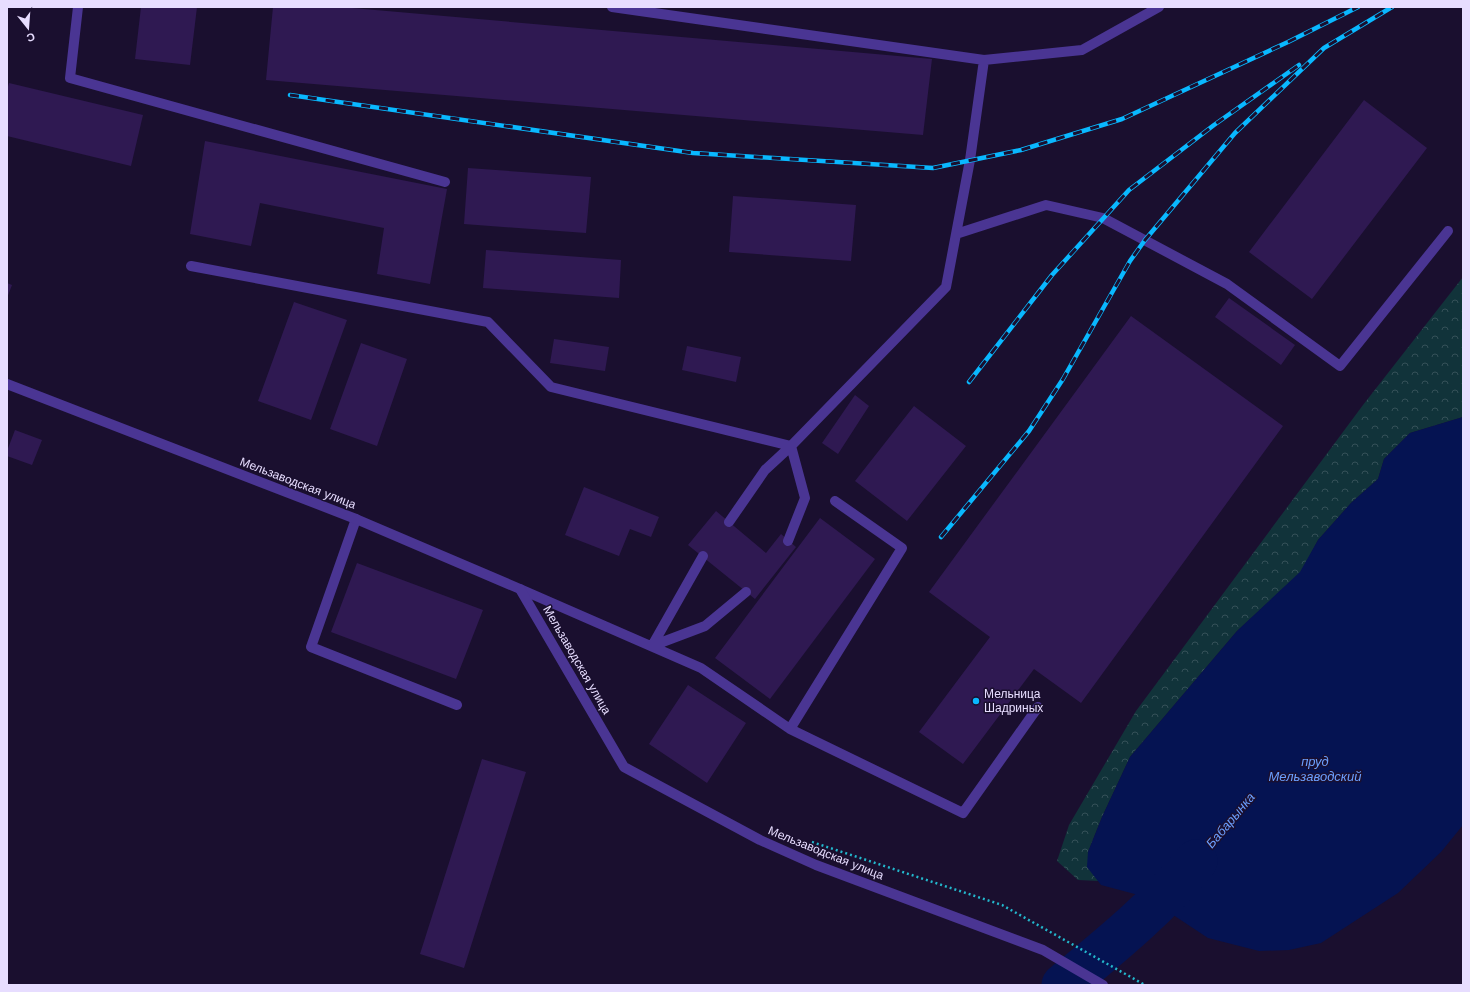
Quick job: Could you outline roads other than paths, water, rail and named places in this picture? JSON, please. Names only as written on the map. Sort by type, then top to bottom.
[{"type":"street","points":[[78,7],[70,78],[445,182]]},
{"type":"street","points":[[612,7],[984,60],[1082,50],[1159,7]]},
{"type":"street","points":[[729,522],[765,470],[791,446],[946,287],[970,160],[984,60]]},
{"type":"street","points":[[956,234],[1046,205],[1103,218],[1227,284],[1340,366],[1448,231]]},
{"type":"street","points":[[191,266],[488,322],[551,387],[791,446]]},
{"type":"street","name":"Мельзаводская улица","points":[[7,384],[356,519],[520,589],[624,767],[767,843],[816,865],[1043,950],[1103,985]]},
{"type":"street","points":[[788,541],[806,498],[791,446]]},
{"type":"street","points":[[790,729],[902,548],[835,501]]},
{"type":"street","points":[[356,519],[311,647],[457,705]]},
{"type":"street","points":[[652,646],[703,556]]},
{"type":"street","points":[[520,589],[701,668],[790,729],[963,813],[1038,707]]},
{"type":"street","points":[[652,646],[705,626],[746,592]]},
{"type":"water","name":"пруд Мельзаводский","points":[[1463,417],[1463,825],[1441,852],[1398,893],[1321,943],[1289,950],[1259,951],[1208,938],[1146,897],[1101,885],[1087,867],[1088,852],[1102,817],[1130,757],[1237,631],[1300,572],[1318,540],[1351,503],[1378,479],[1384,459],[1410,433]]},
{"type":"waterway","name":"Бабарынка","points":[[1063,985],[1149,911],[1196,861]]},
{"type":"railway","points":[[290,95],[693,153],[933,168],[1021,150],[1122,119],[1288,42],[1358,7]]},
{"type":"railway","points":[[941,537],[1029,431],[1063,379],[1130,261],[1145,240],[1235,133],[1324,48],[1392,7]]},
{"type":"railway","points":[[969,382],[1052,275],[1129,190],[1214,125],[1299,65]]},
{"type":"place","name":"Мельница Шадриных","points":[[976,701]]}]
